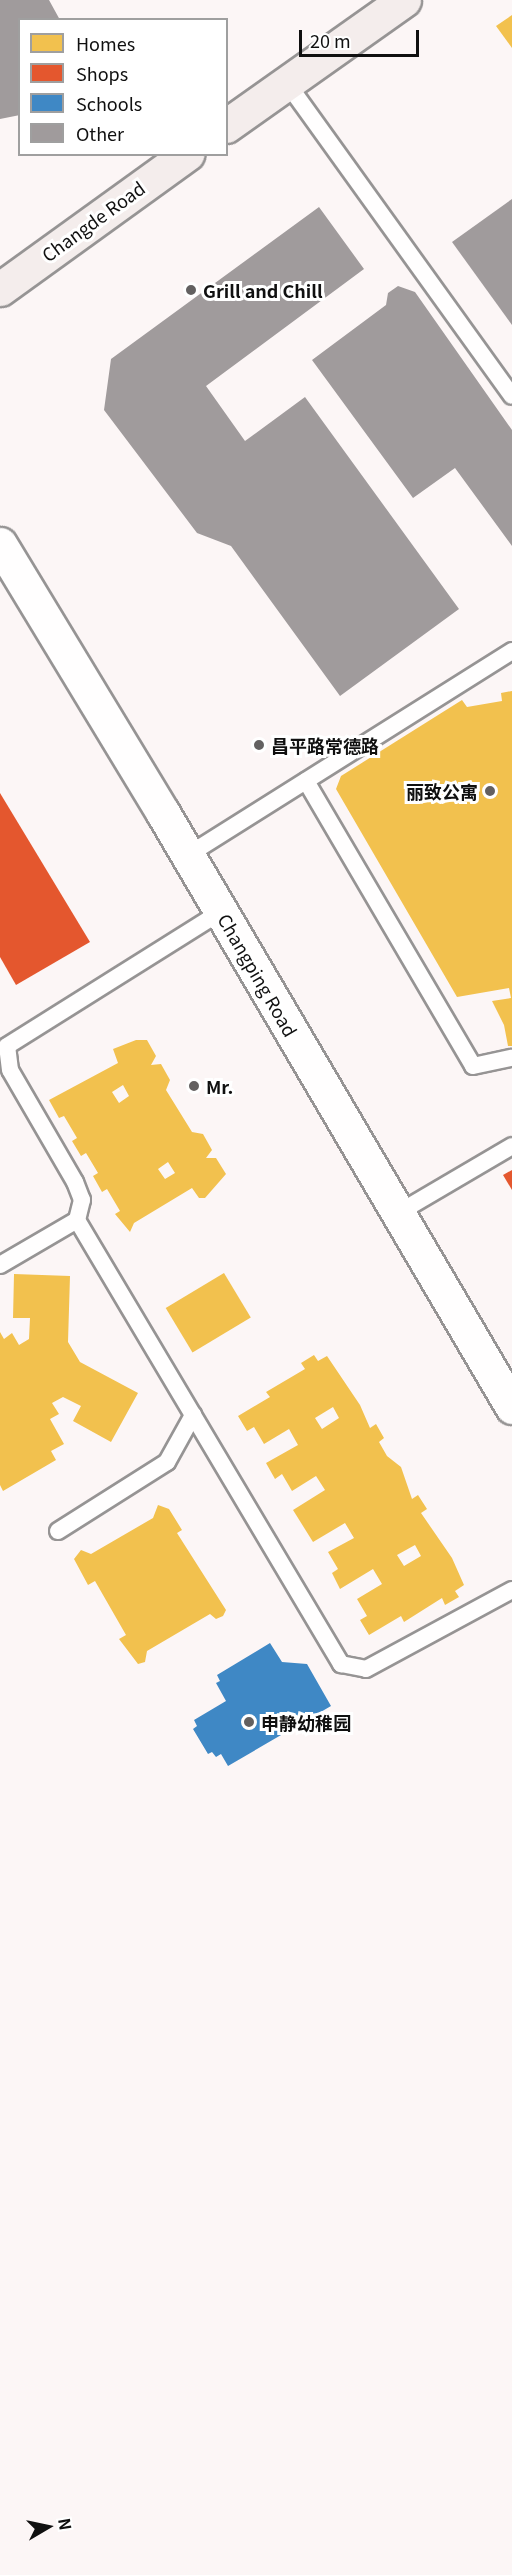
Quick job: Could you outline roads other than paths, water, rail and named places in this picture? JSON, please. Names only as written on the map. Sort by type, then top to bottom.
[{"type":"main road","points":[[228,125],[404,0]]},
{"type":"main road","name":"Changde Road","points":[[0,289],[184,156]]},
{"type":"street","name":"Changping Road","points":[[0,544],[188,855],[512,1407]]},
{"type":"lane","points":[[287,83],[512,396]]},
{"type":"lane","points":[[188,855],[512,651]]},
{"type":"lane","points":[[306,781],[472,1066],[512,1058]]},
{"type":"lane","points":[[221,912],[7,1046],[10,1070],[75,1182],[82,1200],[77,1220],[341,1664],[366,1669],[512,1590]]},
{"type":"lane","points":[[398,1213],[512,1146]]},
{"type":"lane","points":[[0,1265],[77,1220]]},
{"type":"lane","points":[[58,1531],[167,1462],[194,1415]]},
{"type":"place","name":"Grill and Chill","points":[[191,290]]},
{"type":"place","name":"昌平路常德路","points":[[259,745]]},
{"type":"place","name":"丽致公寓","points":[[490,791]]},
{"type":"place","name":"Mr.","points":[[194,1086]]},
{"type":"place","name":"申静幼稚园","points":[[249,1722]]}]
